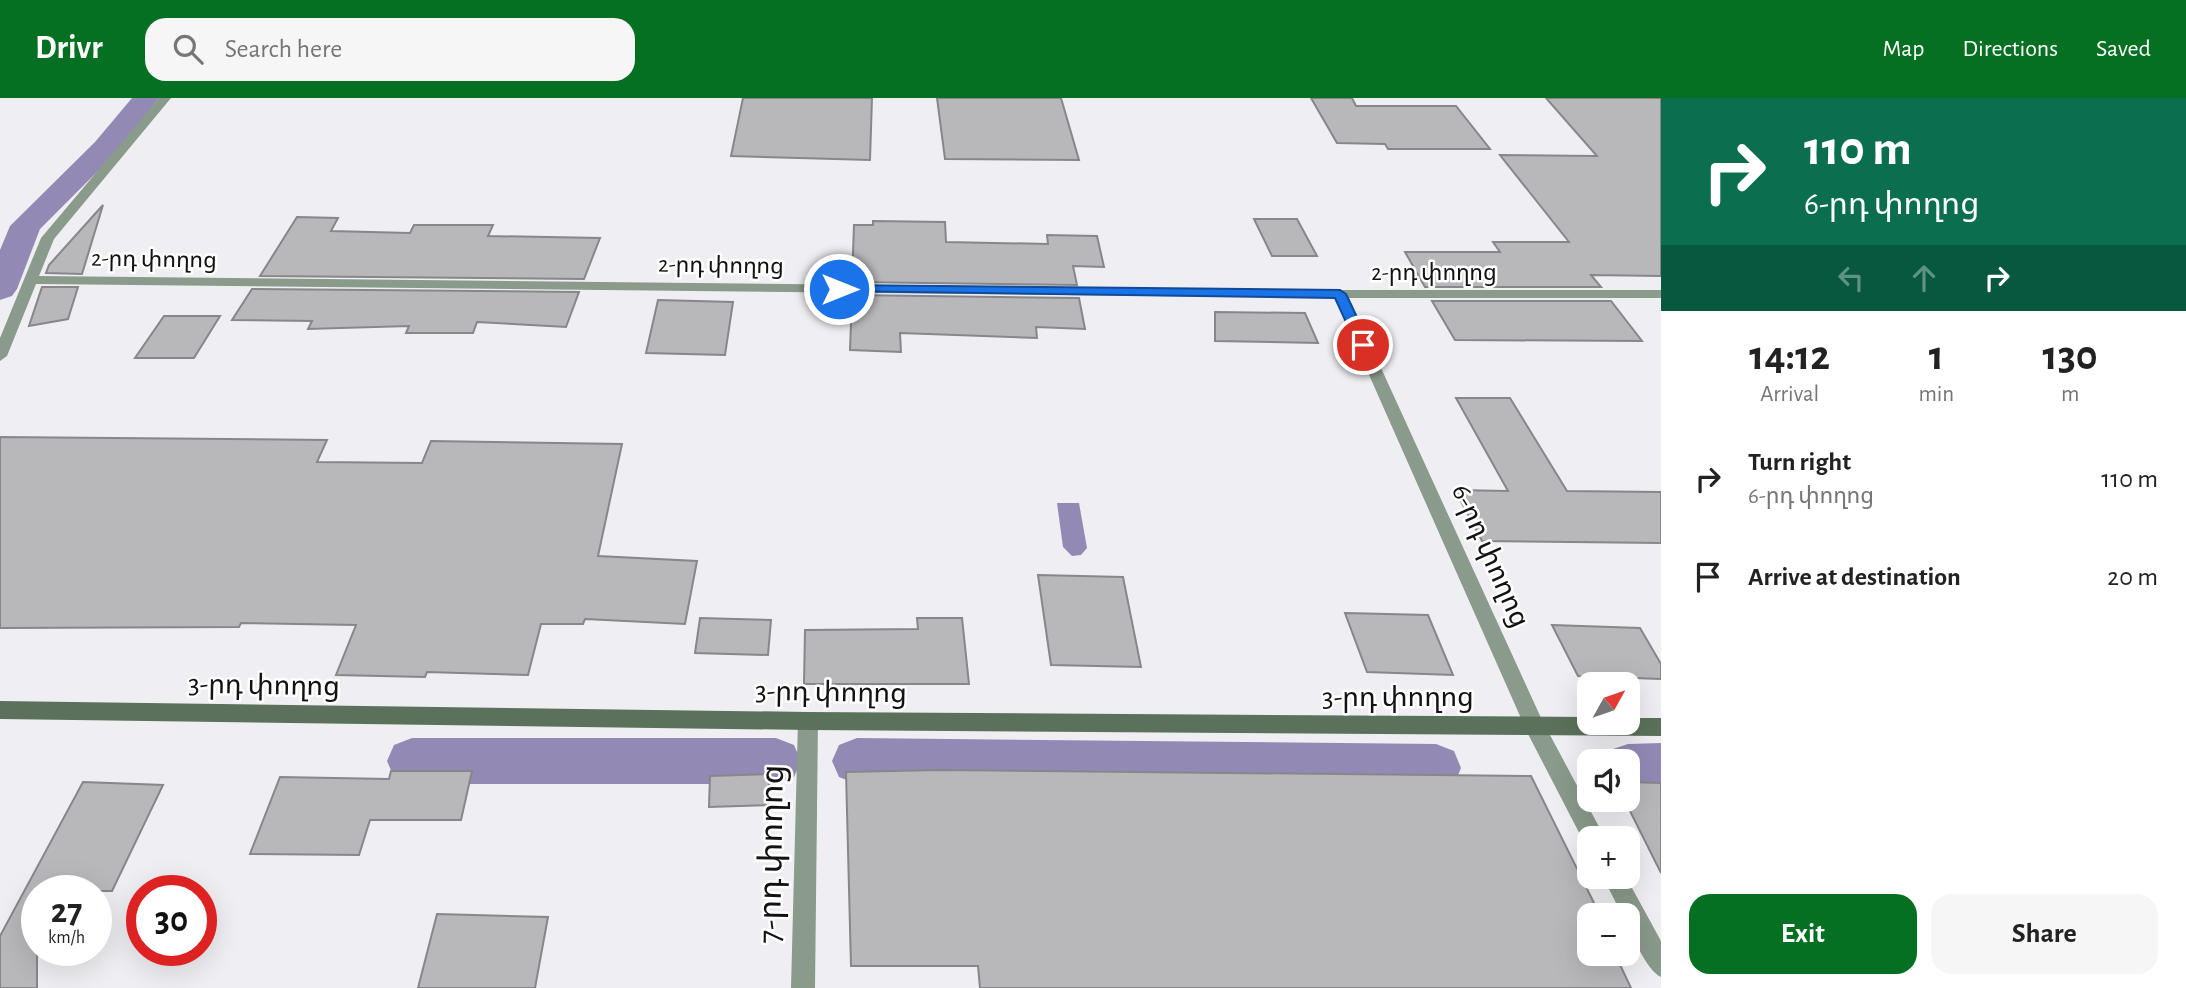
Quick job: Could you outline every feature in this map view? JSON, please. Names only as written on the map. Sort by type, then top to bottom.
[{"type":"main road","name":"3-րդ փողոց","points":[[0,710],[807,721],[1661,727]]},
{"type":"street","points":[[0,356],[48,238],[165,98]]},
{"type":"street","name":"2-րդ փողոց","points":[[32,280],[1340,294],[1661,294]]},
{"type":"street","name":"6-րդ փողոց","points":[[1340,294],[1535,727],[1588,826]]},
{"type":"street","name":"7-րդ փողոց","points":[[803,988],[807,721]]},
{"type":"street","points":[[1620,889],[1661,965]]},
{"type":"shaded area","points":[[1057,503],[1079,503],[1087,548],[1081,555],[1072,556],[1063,547]]},
{"type":"building","points":[[743,98],[872,98],[870,160],[731,156]]},
{"type":"building","points":[[937,98],[1061,98],[1079,160],[945,159]]},
{"type":"building","points":[[1311,98],[1352,98],[1356,106],[1456,106],[1490,149],[1388,149],[1385,144],[1337,143]]},
{"type":"building","points":[[1546,98],[1661,98],[1661,276],[1591,275],[1601,287],[1425,287],[1405,252],[1500,252],[1493,242],[1569,242],[1500,155],[1597,156]]},
{"type":"building","points":[[103,205],[82,274],[46,273],[49,265]]},
{"type":"building","points":[[297,217],[338,218],[331,231],[410,233],[414,225],[493,225],[488,236],[600,238],[584,279],[260,276]]},
{"type":"building","points":[[1254,219],[1297,219],[1317,256],[1272,256]]},
{"type":"building","points":[[873,221],[945,222],[946,242],[1048,244],[1047,235],[1097,236],[1104,267],[1073,266],[1077,285],[852,282],[854,225],[873,225]]},
{"type":"building","points":[[42,287],[78,287],[68,319],[29,326]]},
{"type":"building","points":[[252,289],[579,292],[566,327],[477,322],[473,333],[406,333],[409,326],[308,329],[312,321],[232,320]]},
{"type":"building","points":[[852,295],[1079,298],[1085,329],[1036,327],[1037,338],[900,333],[901,352],[850,350]]},
{"type":"building","points":[[658,300],[733,302],[725,355],[646,353]]},
{"type":"building","points":[[1432,301],[1611,301],[1642,341],[1455,340]]},
{"type":"building","points":[[1215,312],[1305,313],[1318,343],[1215,341]]},
{"type":"building","points":[[164,316],[220,316],[194,358],[135,358]]},
{"type":"building","points":[[1456,398],[1510,398],[1567,491],[1661,492],[1661,543],[1482,541],[1455,490],[1508,491]]},
{"type":"building","points":[[0,437],[327,440],[317,462],[422,463],[431,441],[622,444],[598,556],[697,561],[685,624],[585,619],[583,624],[541,624],[528,675],[427,672],[425,677],[336,675],[356,625],[241,623],[239,627],[0,628]]},
{"type":"building","points":[[1038,575],[1123,577],[1141,667],[1051,665]]},
{"type":"building","points":[[1345,613],[1428,615],[1453,675],[1367,672]]},
{"type":"building","points":[[700,618],[771,620],[768,655],[695,653]]},
{"type":"building","points":[[917,618],[962,618],[969,684],[804,684],[805,630],[918,629]]},
{"type":"building","points":[[1552,625],[1640,628],[1661,664],[1661,679],[1640,678],[1640,672],[1577,674]]},
{"type":"building","points":[[938,770],[1531,776],[1577,869],[1577,889],[1587,889],[1594,903],[1577,903],[1577,966],[1621,966],[1631,988],[980,988],[978,966],[851,966],[846,772]]},
{"type":"building","points":[[391,771],[472,771],[461,820],[370,820],[359,855],[250,854],[280,777],[389,779]]},
{"type":"building","points":[[769,774],[769,805],[709,807],[710,776]]},
{"type":"building","points":[[83,782],[163,785],[112,891],[112,875],[33,875]]},
{"type":"building","points":[[1640,782],[1661,783],[1661,873],[1640,826],[1630,812],[1640,812]]},
{"type":"building","points":[[21,897],[21,966],[37,966],[37,988],[0,988],[0,936]]},
{"type":"building","points":[[437,914],[548,917],[535,988],[418,988]]},
{"type":"waterway","points":[[0,289],[26,226],[105,148],[146,98]]},
{"type":"waterway","points":[[412,761],[776,761]]},
{"type":"waterway","points":[[857,761],[1436,768]]},
{"type":"waterway","points":[[1640,767],[1661,766]]},
{"type":"route","points":[[839,289],[1340,294],[1363,345]]}]
